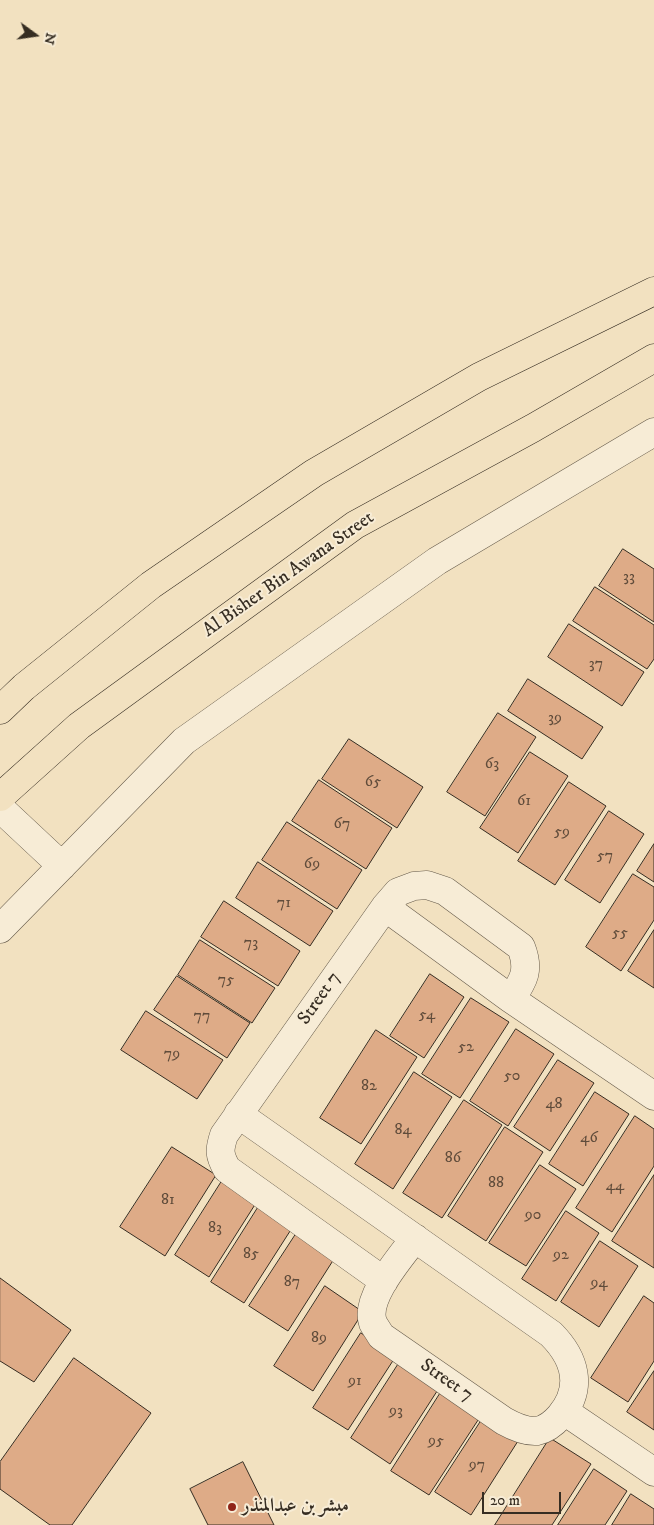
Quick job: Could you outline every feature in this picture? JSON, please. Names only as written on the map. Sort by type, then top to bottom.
[{"type":"main road","points":[[0,710],[24,687],[151,585],[314,473],[479,377],[654,291]]},
{"type":"main road","name":"Al Bisher Bin Awana Street","points":[[0,797],[79,726],[355,525],[533,428],[654,358]]},
{"type":"street","points":[[0,929],[184,741],[437,561],[654,432]]},
{"type":"street","points":[[0,808],[62,866]]},
{"type":"street","name":"Street 7","points":[[384,1281],[226,1169],[221,1158],[220,1148],[224,1134],[398,892],[414,886],[427,885],[444,891],[520,948],[525,959],[526,971],[522,984],[511,999]]},
{"type":"street","points":[[385,908],[511,999],[654,1096]]},
{"type":"street","name":"Street 7","points":[[238,1114],[415,1238],[552,1334],[562,1345],[572,1363],[575,1380],[573,1394],[564,1411],[552,1425],[537,1431],[517,1428],[381,1336],[372,1322],[372,1308],[375,1296],[415,1238]]},
{"type":"street","points":[[564,1411],[654,1472]]},
{"type":"building","points":[[623,549],[654,569],[654,622],[599,586]]},
{"type":"building","points":[[595,587],[654,625],[654,659],[647,669],[573,621]]},
{"type":"building","points":[[569,624],[644,672],[622,706],[548,657]]},
{"type":"building","points":[[528,679],[603,727],[582,759],[508,711]]},
{"type":"building","points":[[498,713],[536,737],[485,816],[447,792]]},
{"type":"building","points":[[349,739],[423,787],[397,828],[322,779]]},
{"type":"building","points":[[530,752],[568,776],[518,853],[480,828]]},
{"type":"building","points":[[319,780],[392,828],[366,869],[292,821]]},
{"type":"building","points":[[569,782],[606,806],[555,885],[518,861]]},
{"type":"building","points":[[609,811],[644,834],[600,903],[565,880]]},
{"type":"building","points":[[287,822],[362,870],[337,909],[262,860]]},
{"type":"building","points":[[654,844],[654,882],[637,871]]},
{"type":"building","points":[[258,862],[333,911],[310,946],[236,898]]},
{"type":"building","points":[[633,874],[654,887],[654,920],[621,971],[586,947]]},
{"type":"building","points":[[224,901],[300,951],[278,986],[201,937]]},
{"type":"building","points":[[654,930],[654,988],[628,971]]},
{"type":"building","points":[[200,940],[275,988],[252,1023],[178,975]]},
{"type":"building","points":[[430,974],[464,997],[424,1058],[390,1036]]},
{"type":"building","points":[[177,976],[250,1023],[227,1058],[154,1010]]},
{"type":"building","points":[[471,998],[509,1022],[460,1098],[422,1074]]},
{"type":"building","points":[[146,1011],[223,1060],[197,1099],[121,1050]]},
{"type":"building","points":[[516,1029],[554,1054],[508,1126],[470,1101]]},
{"type":"building","points":[[376,1030],[417,1057],[361,1144],[320,1118]]},
{"type":"building","points":[[558,1060],[594,1083],[550,1151],[514,1127]]},
{"type":"building","points":[[414,1072],[452,1097],[393,1189],[355,1164]]},
{"type":"building","points":[[595,1092],[629,1114],[583,1186],[549,1164]]},
{"type":"building","points":[[464,1100],[502,1125],[442,1218],[403,1193]]},
{"type":"building","points":[[635,1116],[654,1129],[654,1166],[612,1232],[576,1208]]},
{"type":"building","points":[[505,1127],[543,1152],[486,1241],[448,1216]]},
{"type":"building","points":[[172,1147],[216,1175],[165,1256],[120,1227]]},
{"type":"building","points":[[540,1165],[576,1189],[526,1266],[489,1243]]},
{"type":"building","points":[[654,1175],[654,1268],[612,1241]]},
{"type":"building","points":[[222,1181],[256,1203],[209,1277],[175,1255]]},
{"type":"building","points":[[259,1206],[292,1228],[244,1303],[211,1282]]},
{"type":"building","points":[[566,1211],[599,1233],[556,1301],[522,1279]]},
{"type":"building","points":[[296,1234],[334,1259],[288,1331],[249,1306]]},
{"type":"building","points":[[600,1241],[638,1266],[599,1327],[561,1302]]},
{"type":"building","points":[[0,1278],[71,1330],[34,1382],[0,1361]]},
{"type":"building","points":[[325,1286],[363,1312],[313,1391],[274,1366]]},
{"type":"building","points":[[644,1296],[654,1303],[654,1361],[628,1402],[591,1378]]},
{"type":"building","points":[[361,1333],[396,1356],[348,1430],[313,1408]]},
{"type":"building","points":[[74,1358],[151,1413],[72,1525],[50,1525],[0,1489],[0,1462]]},
{"type":"building","points":[[401,1360],[441,1385],[390,1464],[351,1438]]},
{"type":"building","points":[[654,1371],[654,1430],[627,1412]]},
{"type":"building","points":[[443,1389],[482,1414],[429,1495],[391,1471]]},
{"type":"building","points":[[483,1418],[518,1441],[471,1515],[435,1492]]},
{"type":"building","points":[[550,1438],[591,1464],[552,1525],[495,1525]]},
{"type":"building","name":"مبشر بن عبدالمنذر","points":[[243,1462],[274,1525],[208,1525],[190,1489]]},
{"type":"building","points":[[594,1469],[627,1491],[605,1525],[558,1525]]},
{"type":"building","points":[[631,1494],[654,1509],[654,1525],[612,1525]]},
{"type":"place","name":"مبشر بن عبدالمنذر","points":[[232,1507]]}]
